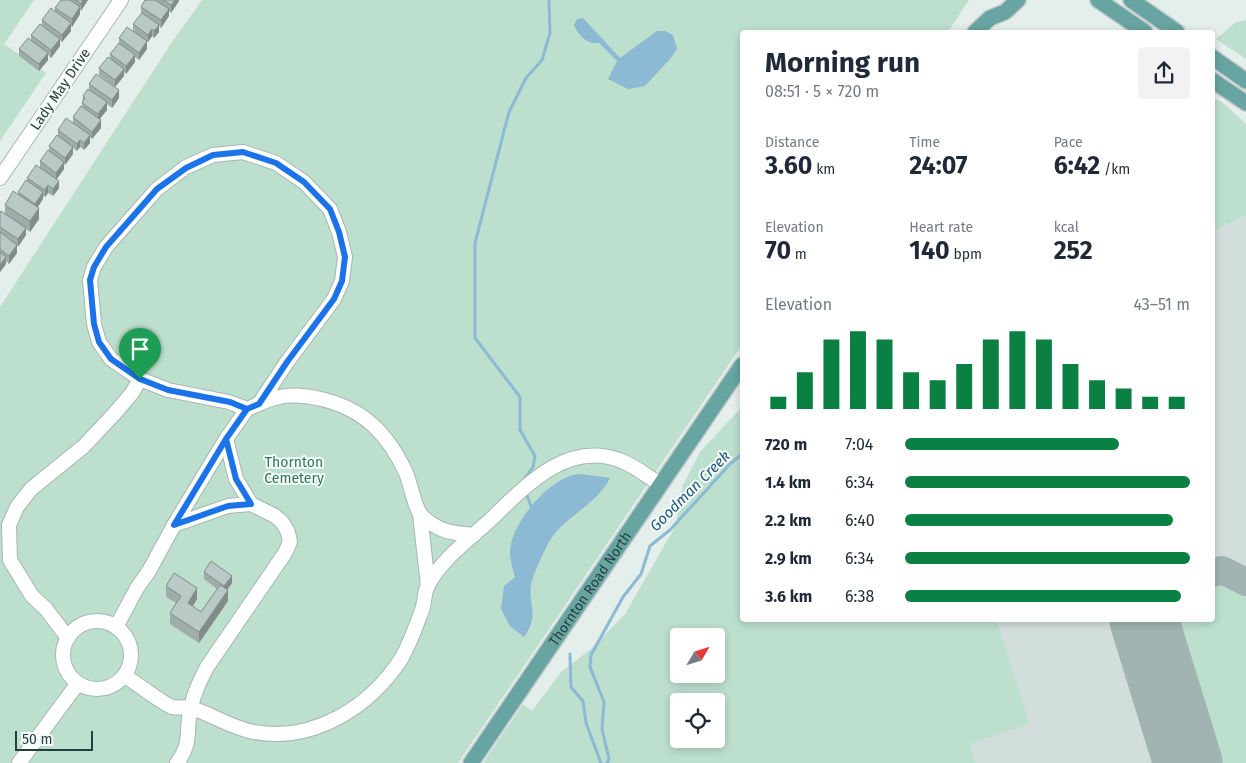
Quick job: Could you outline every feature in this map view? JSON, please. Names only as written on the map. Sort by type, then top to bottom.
[{"type":"main road","points":[[990,18],[997,0]]},
{"type":"main road","points":[[977,30],[990,18],[1005,12],[1018,0]]},
{"type":"main road","points":[[1098,0],[1142,30]]},
{"type":"main road","points":[[1131,0],[1174,30]]},
{"type":"main road","points":[[1215,60],[1246,81]]},
{"type":"main road","points":[[1215,82],[1246,103]]},
{"type":"main road","name":"Thornton Road North","points":[[471,763],[740,368]]},
{"type":"street","name":"Lady May Drive","points":[[0,178],[121,0]]},
{"type":"street","points":[[116,627],[137,588],[226,439],[253,406],[287,362],[334,299],[342,281],[345,257],[339,232],[330,209],[304,182],[276,163],[243,152],[213,155],[186,168],[157,189],[106,247],[94,267],[90,280],[94,324],[99,342],[111,359],[140,379],[168,390],[253,406],[280,397],[308,396],[335,402],[374,424],[384,436],[406,474],[420,514],[428,586],[422,609],[412,634],[396,665],[378,688],[356,706],[334,720],[309,730],[282,734],[254,732],[224,723],[190,708],[171,707],[125,676]]},
{"type":"street","points":[[68,638],[46,609],[32,596],[10,560],[9,525],[17,507],[31,489],[84,446],[132,393],[140,379]]},
{"type":"street","points":[[226,439],[236,479],[251,504]]},
{"type":"street","points":[[428,586],[451,556],[529,484],[550,468],[567,459],[584,455],[602,455],[635,467],[661,485]]},
{"type":"street","points":[[174,525],[228,506],[251,504],[266,510],[282,522],[288,532],[290,542],[285,553],[207,667],[190,708],[187,746],[178,763]]},
{"type":"street","points":[[420,514],[444,531],[474,535]]},
{"type":"street","points":[[96,621],[108,623],[116,627],[125,636],[129,644],[130,660],[125,676],[114,685],[97,690],[78,684],[68,672],[64,661],[63,653],[68,638],[78,626],[96,621]]},
{"type":"street","points":[[19,763],[78,684]]},
{"type":"shaded area","points":[[1246,215],[1246,763],[976,763],[970,744],[1030,724],[998,622],[1215,622],[1215,229]]},
{"type":"green space","points":[[0,0],[34,0],[4,44],[46,73],[0,141]]},
{"type":"green space","name":"Thornton Cemetery","points":[[202,0],[969,0],[949,30],[740,30],[740,348],[458,763],[0,763],[0,307],[172,42]]},
{"type":"green space","points":[[1246,20],[1246,59],[1216,39],[1235,23]]},
{"type":"green space","points":[[1215,98],[1222,102],[1246,124],[1246,215],[1215,230]]},
{"type":"green space","points":[[740,409],[740,622],[998,622],[1030,724],[970,744],[976,763],[483,763],[523,704],[532,711],[561,672],[592,648],[625,614],[675,527],[683,485],[700,452]]},
{"type":"green space","points":[[1229,583],[1246,593],[1246,763],[1214,763],[1170,622],[1215,622],[1215,587]]},
{"type":"water","points":[[583,18],[620,58],[657,31],[665,31],[673,35],[677,49],[645,86],[628,89],[608,79],[617,61],[599,43],[587,41],[578,32],[574,25],[577,19]]},
{"type":"water","points":[[581,474],[610,478],[597,496],[563,525],[549,542],[532,581],[530,592],[532,616],[529,629],[524,637],[510,626],[501,609],[504,586],[515,577],[510,553],[516,530],[530,507],[550,488],[570,476]]},
{"type":"building","points":[[61,0],[70,0],[80,7],[72,19],[55,8]]},
{"type":"building","points":[[75,0],[83,0],[81,4]]},
{"type":"building","points":[[145,0],[155,0],[169,9],[161,20],[141,7]]},
{"type":"building","points":[[163,0],[175,0],[171,5]]},
{"type":"building","points":[[51,8],[71,23],[62,35],[42,20]]},
{"type":"building","points":[[142,13],[159,25],[154,31],[152,29],[148,35],[133,24]]},
{"type":"building","points":[[40,24],[60,39],[51,50],[31,35]]},
{"type":"building","points":[[127,27],[147,41],[139,53],[119,38]]},
{"type":"building","points":[[28,38],[48,53],[39,64],[19,49]]},
{"type":"building","points":[[119,43],[135,55],[126,66],[110,54]]},
{"type":"building","points":[[108,57],[124,69],[115,80],[99,68]]},
{"type":"building","points":[[96,74],[119,90],[112,100],[89,84]]},
{"type":"building","points":[[88,89],[107,102],[98,114],[82,103],[85,98],[83,96]]},
{"type":"building","points":[[81,106],[101,120],[92,132],[73,117]]},
{"type":"building","points":[[66,118],[90,135],[84,143],[80,140],[77,144],[58,130]]},
{"type":"building","points":[[57,135],[73,147],[65,158],[49,146]]},
{"type":"building","points":[[48,150],[64,162],[56,173],[40,161]]},
{"type":"building","points":[[36,165],[59,181],[53,189],[48,185],[45,190],[27,178]]},
{"type":"building","points":[[26,180],[43,192],[35,204],[18,192]]},
{"type":"building","points":[[13,191],[39,208],[30,221],[5,205]]},
{"type":"building","points":[[1,211],[26,228],[18,239],[0,227]]},
{"type":"building","points":[[0,232],[17,245],[9,256],[0,249]]},
{"type":"building","points":[[0,252],[6,257],[0,265]]},
{"type":"building","points":[[211,561],[232,576],[224,586],[204,572]]},
{"type":"building","points":[[174,573],[197,588],[188,603],[201,612],[220,585],[228,590],[199,632],[170,613],[181,596],[166,586]]},
{"type":"waterway","points":[[523,481],[533,467],[535,456],[520,430],[520,397],[475,338],[475,243],[509,112],[526,78],[542,60],[550,33],[549,0]]},
{"type":"waterway","name":"Goodman Creek","points":[[607,763],[609,759],[602,729],[604,702],[590,667],[591,655],[623,597],[641,574],[650,546],[670,530],[730,464],[740,456]]},
{"type":"waterway","points":[[525,491],[531,506]]},
{"type":"waterway","points":[[570,654],[571,687],[583,701],[586,723],[601,763]]},
{"type":"taxiway","points":[[1215,572],[1222,570],[1246,582]]},
{"type":"runway","points":[[1145,622],[1188,763]]},
{"type":"route","points":[[140,379],[111,359],[99,342],[94,324],[90,280],[94,267],[106,247],[157,189],[186,168],[213,155],[243,152],[276,163],[304,182],[330,209],[339,232],[345,257],[342,281],[334,299],[287,362],[259,404],[247,409],[226,439],[236,479],[251,504],[228,506],[174,525],[226,439],[247,409],[230,402],[168,390],[140,379]]}]
